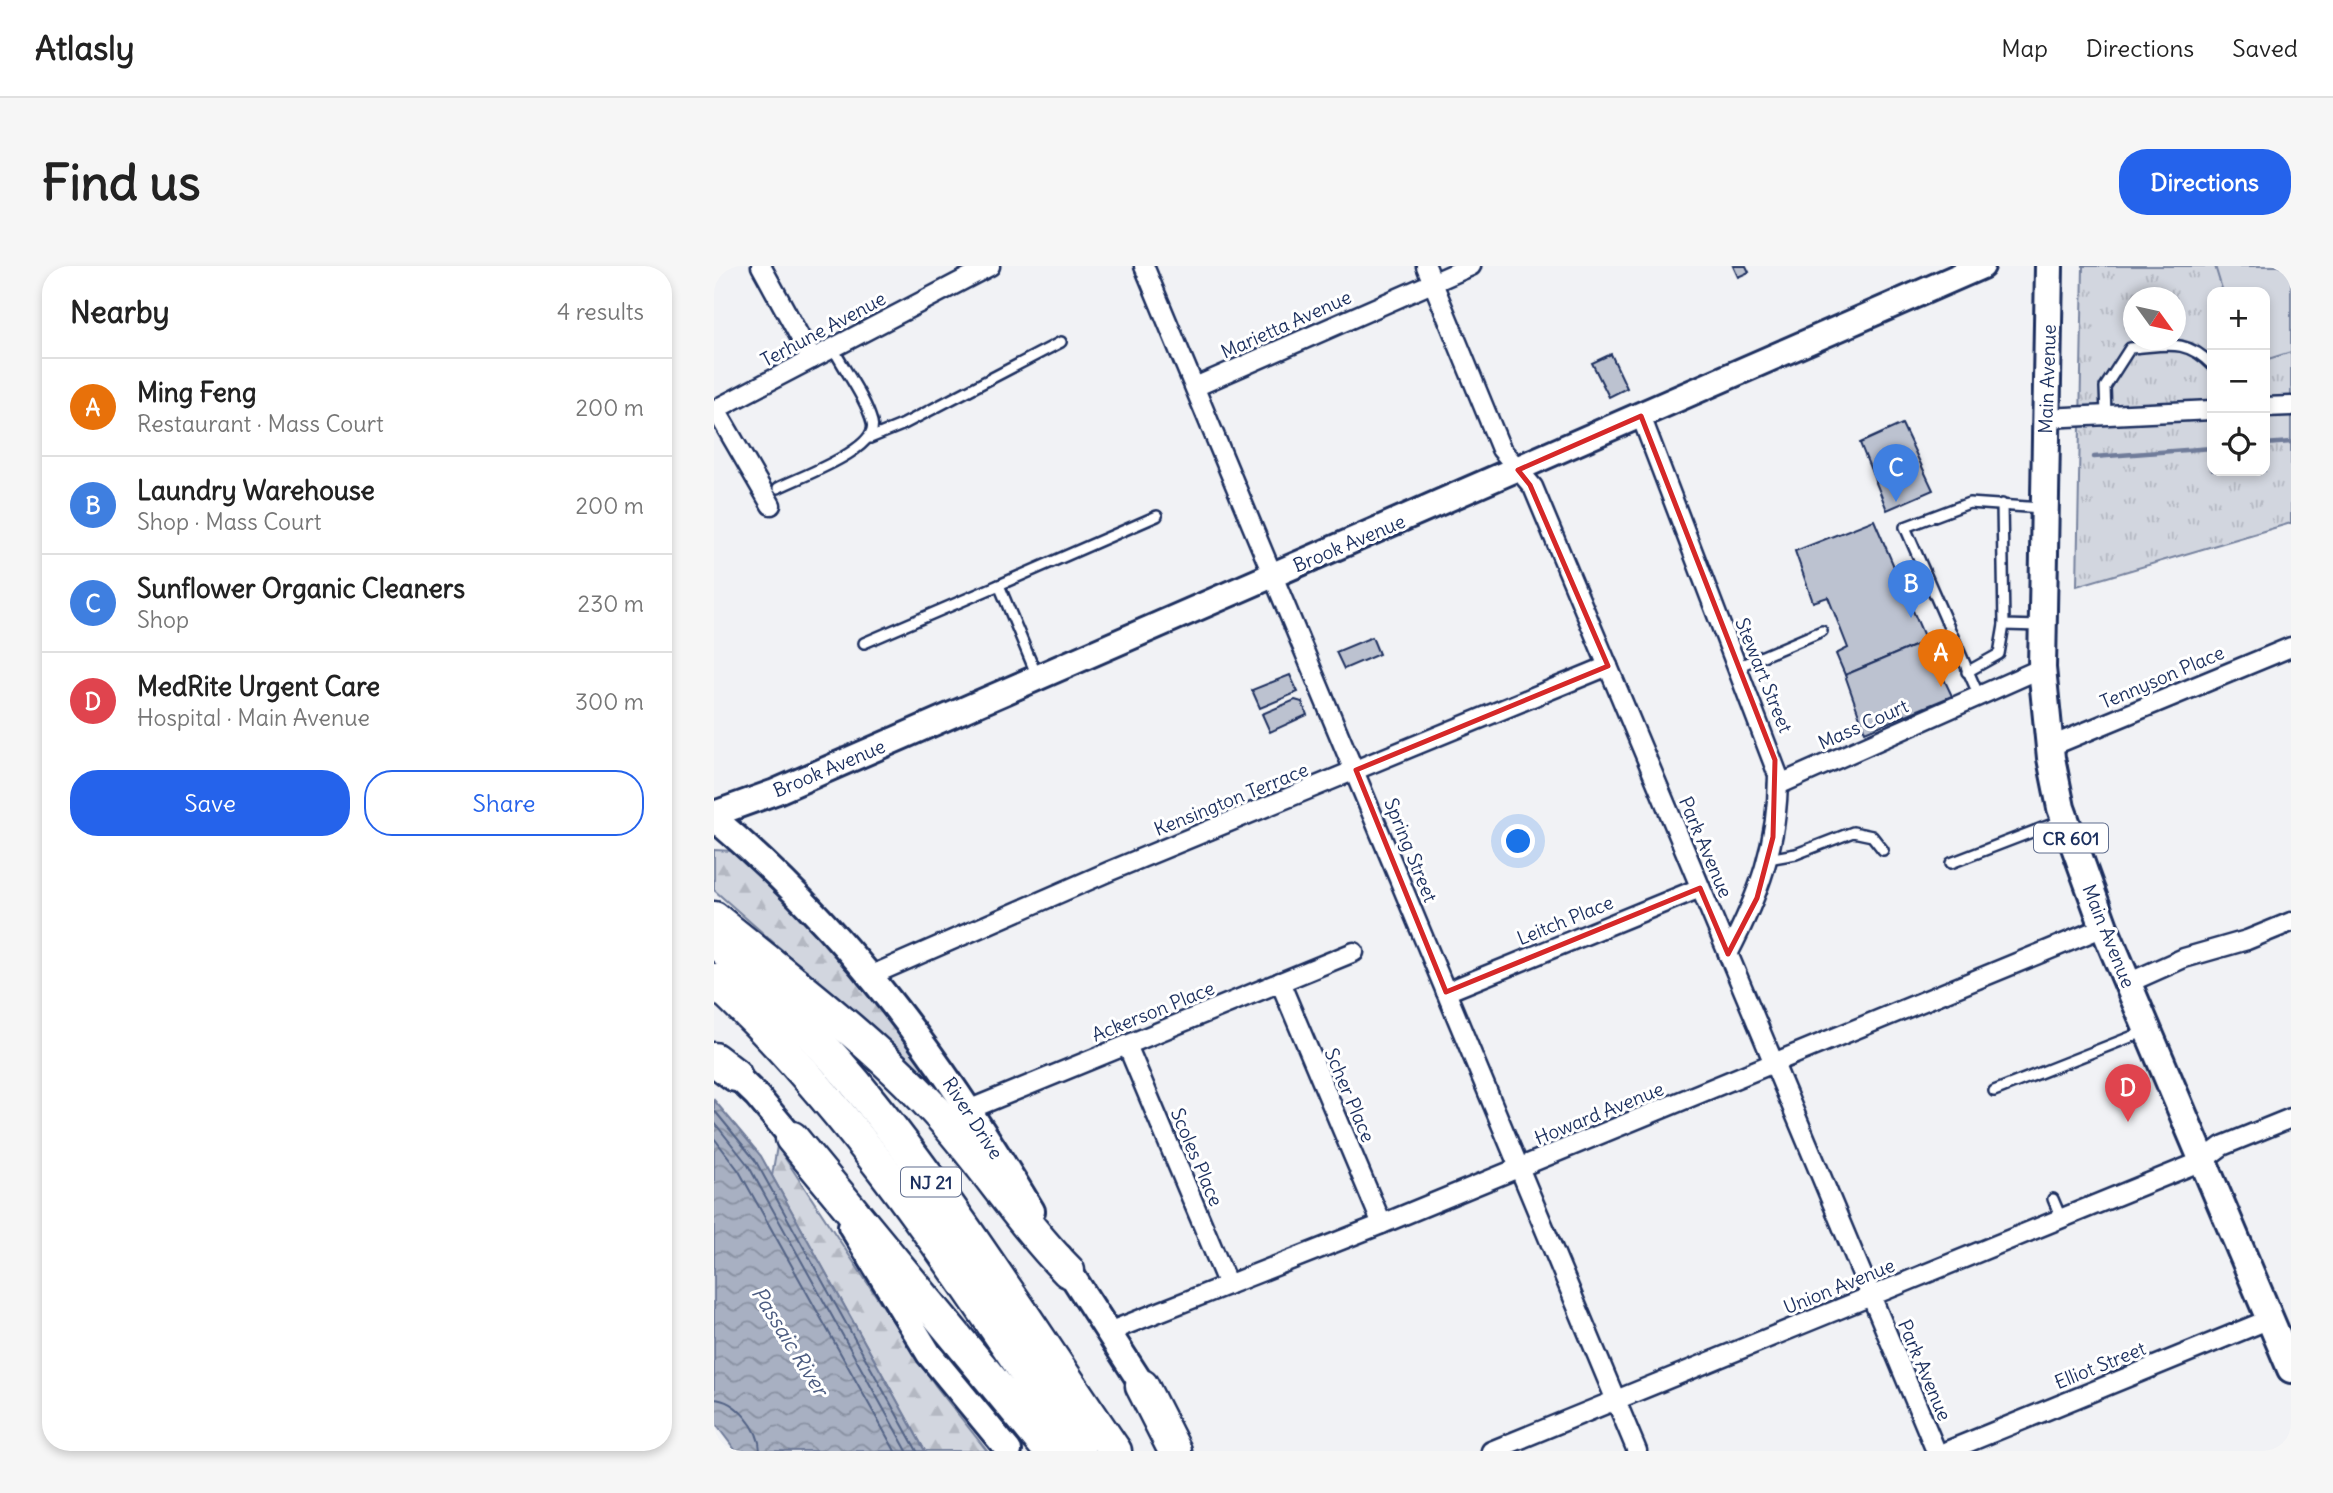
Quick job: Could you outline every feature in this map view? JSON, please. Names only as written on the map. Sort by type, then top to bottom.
[{"type":"highway","points":[[714,918],[867,1044],[913,1087],[956,1134],[1032,1232],[1068,1271]]},
{"type":"highway","name":"NJ 21","points":[[714,940],[797,1019],[871,1102],[937,1191],[1115,1451]]},
{"type":"highway","name":"NJ 21","points":[[714,980],[776,1040],[848,1121],[912,1208],[1079,1451]]},
{"type":"highway","points":[[792,1138],[1050,1451]]},
{"type":"highway","points":[[1142,1386],[1175,1451]]},
{"type":"main road","name":"Brook Avenue","points":[[714,816],[1518,470],[1982,266]]},
{"type":"main road","name":"Main Avenue","points":[[2049,266],[2042,626],[2042,668],[2049,747],[2065,819],[2104,927],[2202,1161],[2280,1331],[2291,1369]]},
{"type":"main road","points":[[761,859],[752,847],[750,827],[759,807],[775,792]]},
{"type":"main road","name":"River Drive","points":[[714,816],[761,859],[872,975],[924,1042],[1142,1386],[1190,1451]]},
{"type":"main road","points":[[714,836],[761,859]]},
{"type":"main road","points":[[721,1063],[792,1138],[831,1192],[929,1354],[1009,1451]]},
{"type":"street","points":[[761,266],[812,359]]},
{"type":"street","name":"Terhune Avenue","points":[[715,410],[834,348],[961,273],[990,266]]},
{"type":"street","name":"Spring Street","points":[[1144,266],[1356,770],[1637,1451]]},
{"type":"street","name":"Marietta Avenue","points":[[1195,387],[1429,274],[1471,266]]},
{"type":"street","name":"Park Avenue","points":[[1429,274],[1501,449],[1533,487],[1936,1451]]},
{"type":"street","points":[[2270,407],[2291,406]]},
{"type":"street","points":[[715,410],[771,505]]},
{"type":"street","points":[[2046,418],[2207,410]]},
{"type":"street","name":"Stewart Street","points":[[1641,416],[1775,760],[1778,785],[1768,859],[1757,898],[1728,954]]},
{"type":"street","name":"Tennyson Place","points":[[2049,747],[2291,647]]},
{"type":"street","name":"Kensington Terrace","points":[[872,975],[1110,871],[1608,666]]},
{"type":"street","name":"Mass Court","points":[[1778,785],[2042,668]]},
{"type":"street","name":"Leitch Place","points":[[1446,992],[1700,888]]},
{"type":"street","points":[[2128,983],[2184,958],[2247,940],[2291,922]]},
{"type":"street","name":"Howard Avenue","points":[[1108,1332],[1382,1224],[2104,927]]},
{"type":"street","name":"Ackerson Place","points":[[968,1110],[1354,952]]},
{"type":"street","name":"Scher Place","points":[[1280,982],[1382,1224]]},
{"type":"street","name":"Scoles Place","points":[[1128,1045],[1228,1284]]},
{"type":"street","name":"Union Avenue","points":[[1491,1451],[2202,1161],[2222,1146],[2291,1118]]},
{"type":"street","name":"Elliot Street","points":[[1947,1451],[2280,1331]]},
{"type":"lane","points":[[778,488],[858,449],[870,438],[902,425],[1061,342]]},
{"type":"lane","points":[[2106,415],[2105,387],[2130,348],[2181,344],[2198,351],[2207,360]]},
{"type":"lane","points":[[834,348],[872,422],[870,438]]},
{"type":"lane","points":[[1979,696],[1905,527],[1969,503],[2043,508]]},
{"type":"lane","points":[[1968,672],[1999,654],[2004,625],[2002,504]]},
{"type":"lane","points":[[864,643],[1157,516]]},
{"type":"lane","points":[[999,585],[1038,677]]},
{"type":"lane","points":[[2004,625],[2042,626]]},
{"type":"lane","points":[[1737,667],[1822,631]]},
{"type":"lane","points":[[1951,863],[2065,819]]},
{"type":"lane","points":[[1768,859],[1796,854],[1853,832],[1872,836],[1883,850]]},
{"type":"lane","points":[[1994,1091],[2148,1031]]},
{"type":"lane","points":[[2053,1199],[2061,1218]]},
{"type":"highlighted area","points":[[1641,416],[1775,760],[1773,837],[1757,898],[1728,954],[1700,888],[1446,992],[1356,770],[1608,666],[1530,485],[1518,470]]},
{"type":"green space","points":[[2083,266],[2291,266],[2291,523],[2077,586]]},
{"type":"green space","points":[[2215,266],[2291,266],[2291,352],[2270,358],[2270,287],[2221,287]]},
{"type":"green space","points":[[714,850],[733,851],[805,914],[929,1063],[949,1097],[714,890]]},
{"type":"green space","points":[[777,1146],[935,1385],[987,1451],[925,1451],[772,1176]]},
{"type":"water","name":"Passaic River","points":[[714,1100],[761,1156],[925,1451],[736,1451],[714,1422]]},
{"type":"building","points":[[1733,266],[1746,266],[1749,272],[1738,277]]},
{"type":"building","points":[[1611,354],[1627,388],[1609,397],[1592,363]]},
{"type":"building","points":[[1902,424],[1933,490],[1887,510],[1860,443]]},
{"type":"building","points":[[1874,520],[1926,641],[1845,675],[1836,654],[1848,648],[1828,597],[1813,602],[1795,551]]},
{"type":"building","points":[[1372,637],[1379,654],[1344,669],[1336,652]]},
{"type":"building","points":[[1926,641],[1952,696],[1865,732],[1845,675]]},
{"type":"building","points":[[1290,675],[1298,692],[1260,708],[1252,690]]},
{"type":"building","points":[[1295,700],[1302,702],[1307,715],[1270,732],[1262,714]]},
{"type":"waterway","points":[[2270,444],[2291,442]]},
{"type":"waterway","points":[[2094,457],[2207,448]]},
{"type":"place","name":"Sunflower Organic Cleaners","points":[[1896,502]]},
{"type":"place","name":"Laundry Warehouse","points":[[1911,618]]},
{"type":"place","name":"Ming Feng","points":[[1941,687]]},
{"type":"place","name":"MedRite Urgent Care","points":[[2128,1122]]}]
